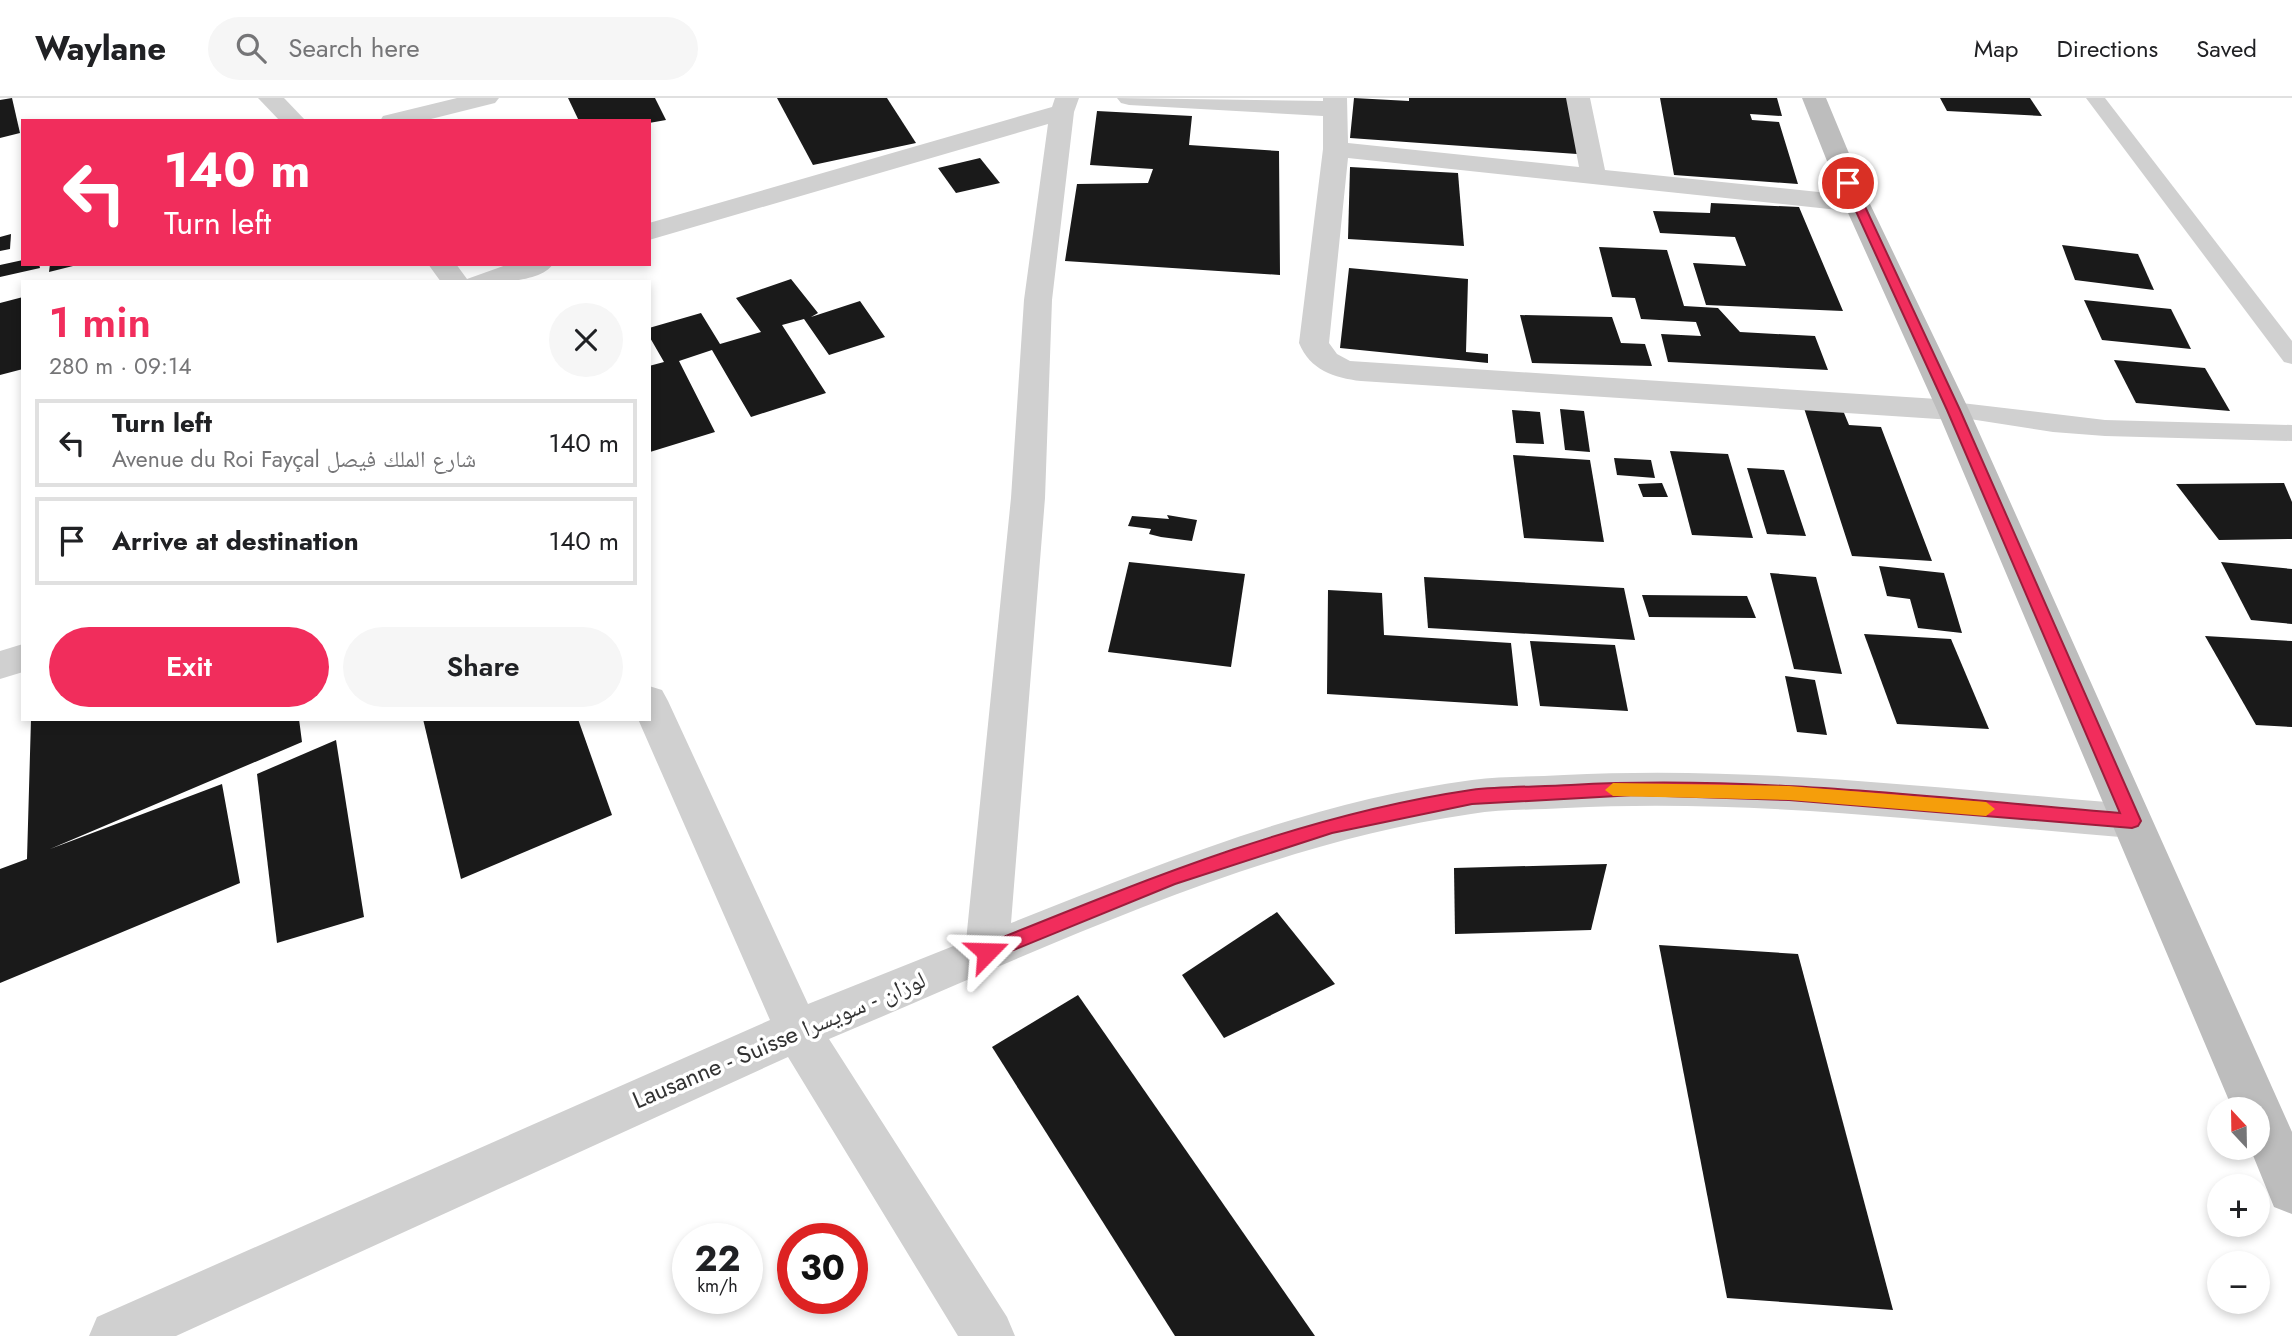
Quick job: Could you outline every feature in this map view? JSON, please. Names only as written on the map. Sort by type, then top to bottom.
[{"type":"street","points":[[270,98],[292,119]]},
{"type":"street","points":[[400,119],[488,98]]},
{"type":"street","points":[[1129,98],[1336,103],[1336,149],[1314,343],[1323,358],[1343,370],[1953,410]]},
{"type":"street","points":[[1578,98],[1594,177]]},
{"type":"street","points":[[1814,98],[1857,204],[1953,410],[2292,1189]]},
{"type":"street","points":[[651,231],[1064,105],[1038,300],[1028,498],[987,952]]},
{"type":"street","points":[[1336,149],[1857,204]]},
{"type":"street","points":[[444,266],[454,280]]},
{"type":"street","points":[[486,280],[532,266]]},
{"type":"street","points":[[0,665],[21,659]]},
{"type":"street","points":[[651,705],[797,1030],[988,1336]]},
{"type":"street","name":"Lausanne - Suisse لوزان - سويسرا","points":[[116,1336],[797,1030],[1171,878],[1332,826],[1472,797],[1635,788],[1789,793],[2132,821]]},
{"type":"lane","points":[[2095,98],[2292,357]]},
{"type":"lane","points":[[1953,410],[2079,426],[2292,433]]},
{"type":"building","points":[[12,98],[20,133],[0,138],[0,100]]},
{"type":"building","points":[[568,98],[655,98],[666,120],[651,123],[651,119],[578,119]]},
{"type":"building","points":[[777,98],[887,98],[916,143],[813,165]]},
{"type":"building","points":[[1354,98],[1409,101],[1409,98],[1571,98],[1577,154],[1350,138]]},
{"type":"building","points":[[1660,98],[1777,98],[1782,116],[1750,114],[1752,120],[1779,122],[1798,184],[1674,175]]},
{"type":"building","points":[[1940,98],[2030,98],[2042,116],[1947,111]]},
{"type":"building","points":[[1097,111],[1192,116],[1189,145],[1279,151],[1280,275],[1065,261],[1077,184],[1148,183],[1153,169],[1090,165]]},
{"type":"building","points":[[980,158],[1000,183],[956,193],[938,168]]},
{"type":"building","points":[[1350,167],[1458,173],[1464,246],[1348,239]]},
{"type":"building","points":[[1711,203],[1799,207],[1843,311],[1706,305],[1693,263],[1746,266],[1735,237],[1660,233],[1653,211],[1710,213]]},
{"type":"building","points":[[11,234],[10,249],[0,251],[0,237]]},
{"type":"building","points":[[2062,245],[2138,254],[2154,290],[2075,280]]},
{"type":"building","points":[[1599,247],[1667,250],[1684,306],[1718,308],[1740,332],[1815,336],[1828,370],[1668,362],[1661,334],[1701,336],[1696,322],[1641,319],[1635,298],[1612,297]]},
{"type":"building","points":[[21,260],[21,266],[40,268],[0,277],[0,265]]},
{"type":"building","points":[[50,266],[73,266],[49,272]]},
{"type":"building","points":[[1349,268],[1468,279],[1466,352],[1488,354],[1488,363],[1340,348]]},
{"type":"building","points":[[791,279],[818,313],[811,317],[860,301],[885,337],[829,355],[804,319],[782,325],[826,393],[751,417],[712,350],[679,361],[715,432],[651,452],[651,365],[664,362],[651,339],[651,327],[701,313],[720,344],[761,332],[736,298]]},
{"type":"building","points":[[21,298],[21,370],[0,375],[0,303]]},
{"type":"building","points":[[2084,300],[2171,309],[2191,349],[2102,340]]},
{"type":"building","points":[[1520,315],[1612,317],[1621,343],[1645,344],[1652,366],[1532,363]]},
{"type":"building","points":[[2114,360],[2205,368],[2230,411],[2136,403]]},
{"type":"building","points":[[1803,405],[1842,408],[1849,425],[1881,427],[1932,561],[1852,556]]},
{"type":"building","points":[[1560,409],[1584,411],[1590,452],[1565,450]]},
{"type":"building","points":[[1512,410],[1540,412],[1544,444],[1516,443]]},
{"type":"building","points":[[1670,451],[1728,454],[1753,538],[1692,535]]},
{"type":"building","points":[[1513,455],[1590,460],[1604,542],[1524,538]]},
{"type":"building","points":[[1614,458],[1651,460],[1655,478],[1617,475]]},
{"type":"building","points":[[1747,468],[1784,470],[1806,536],[1767,534]]},
{"type":"building","points":[[1662,483],[1668,497],[1643,497],[1638,484]]},
{"type":"building","points":[[2284,483],[2292,502],[2292,539],[2219,540],[2176,484]]},
{"type":"building","points":[[1167,515],[1197,520],[1192,541],[1161,537],[1149,534],[1151,529],[1128,526],[1132,516],[1169,519]]},
{"type":"building","points":[[1129,562],[1245,574],[1231,667],[1108,652]]},
{"type":"building","points":[[2221,562],[2292,569],[2292,624],[2251,620]]},
{"type":"building","points":[[1879,566],[1944,573],[1962,633],[1918,628],[1910,599],[1887,596]]},
{"type":"building","points":[[1770,573],[1816,577],[1842,674],[1794,669]]},
{"type":"building","points":[[1424,577],[1624,588],[1635,640],[1428,628]]},
{"type":"building","points":[[1328,590],[1382,593],[1384,635],[1511,643],[1518,706],[1327,694]]},
{"type":"building","points":[[1642,595],[1747,596],[1756,618],[1649,617]]},
{"type":"building","points":[[1864,634],[1951,639],[1989,729],[1897,724]]},
{"type":"building","points":[[2205,636],[2292,641],[2292,727],[2256,725]]},
{"type":"building","points":[[1530,641],[1615,645],[1628,711],[1540,706]]},
{"type":"building","points":[[1785,676],[1815,680],[1827,735],[1797,732]]},
{"type":"building","points":[[31,721],[299,721],[302,742],[50,849],[222,784],[240,883],[0,983],[0,869],[27,859]]},
{"type":"building","points":[[423,721],[579,721],[612,815],[461,879]]},
{"type":"building","points":[[336,740],[364,917],[277,943],[257,774]]},
{"type":"building","points":[[1607,864],[1591,930],[1455,934],[1454,868]]},
{"type":"building","points":[[1277,912],[1335,984],[1224,1038],[1182,975]]},
{"type":"building","points":[[1659,945],[1798,954],[1893,1310],[1727,1298]]},
{"type":"building","points":[[1078,995],[1315,1336],[1175,1336],[992,1047]]},
{"type":"slow traffic","points":[[1613,790],[1635,788],[1789,793],[1986,809]]},
{"type":"route","points":[[987,952],[1171,878],[1332,826],[1472,797],[1635,788],[1789,793],[2132,821],[1953,410],[1848,183]]}]
